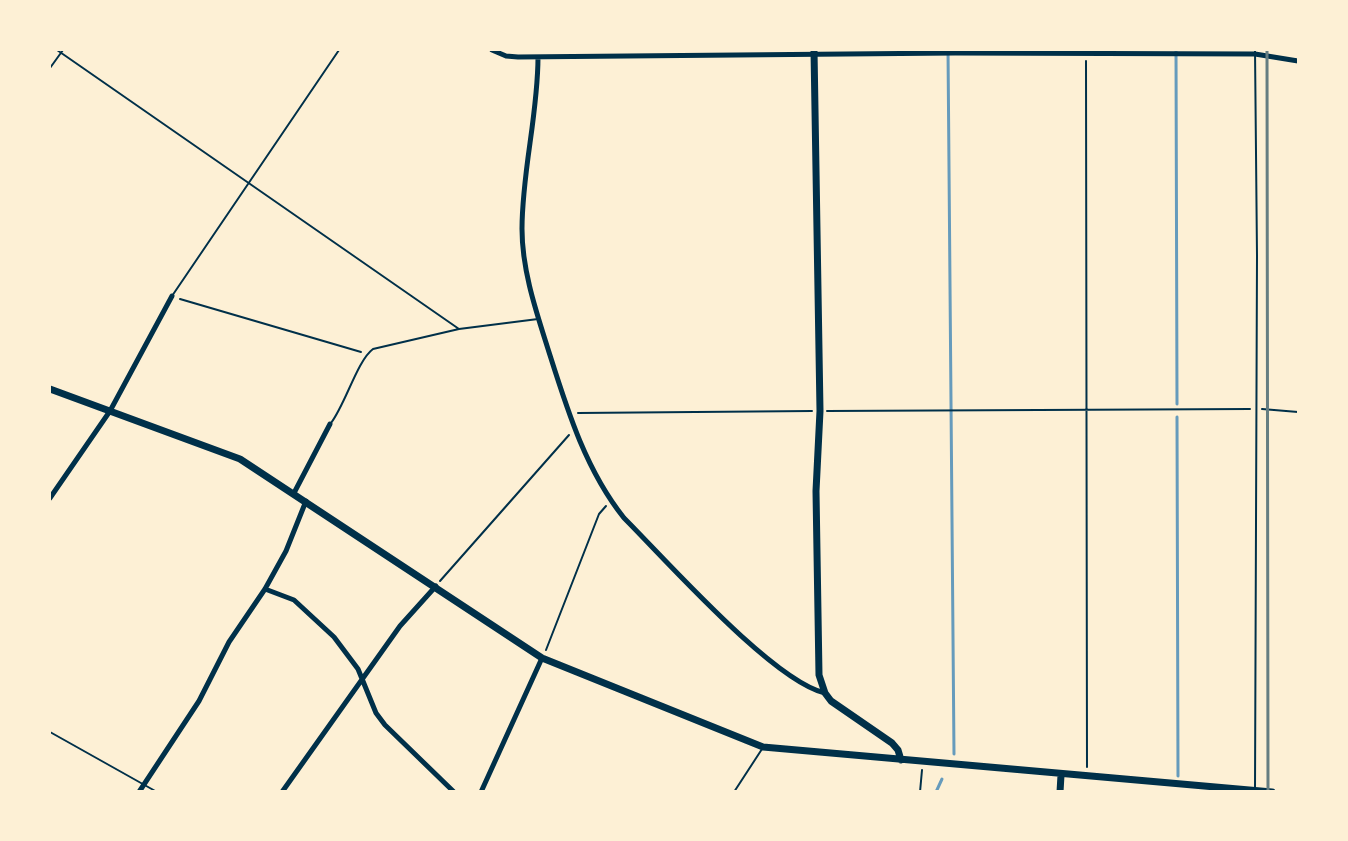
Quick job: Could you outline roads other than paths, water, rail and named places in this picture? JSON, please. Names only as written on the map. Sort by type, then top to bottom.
[{"type":"street","points":[[492,50],[506,56],[538,57],[814,52],[1086,54],[1255,52],[1299,61]]},
{"type":"street","points":[[814,52],[820,411],[816,491],[819,675],[825,693],[831,700],[892,743],[898,750],[901,760]]},
{"type":"street","points":[[538,57],[523,198],[522,232],[527,273],[538,319],[569,415],[590,466],[610,500],[624,518],[747,641],[795,680],[825,693]]},
{"type":"street","points":[[50,498],[110,411],[172,296]]},
{"type":"street","points":[[50,389],[240,459],[542,658],[763,747],[923,763],[1272,792]]},
{"type":"street","points":[[294,493],[330,424]]},
{"type":"street","points":[[139,792],[193,711],[229,642],[265,590],[286,551],[306,501]]},
{"type":"street","points":[[282,792],[400,626],[436,586]]},
{"type":"street","points":[[265,590],[294,600],[334,637],[362,679],[385,725],[454,792]]},
{"type":"street","points":[[482,789],[542,658]]},
{"type":"street","points":[[1060,792],[1061,775]]},
{"type":"lane","points":[[57,50],[62,51],[247,184],[459,329]]},
{"type":"lane","points":[[172,296],[339,50]]},
{"type":"lane","points":[[537,50],[538,57]]},
{"type":"lane","points":[[50,68],[62,51]]},
{"type":"lane","points":[[1255,52],[1255,791]]},
{"type":"lane","points":[[330,424],[343,407],[367,354],[388,344],[459,329],[538,319]]},
{"type":"lane","points":[[50,732],[157,792]]},
{"type":"lane","points":[[734,792],[763,747]]},
{"type":"lane","points":[[482,789],[489,792]]},
{"type":"waterway","points":[[948,50],[954,754]]},
{"type":"waterway","points":[[1176,50],[1177,404]]},
{"type":"waterway","points":[[1177,417],[1178,776]]},
{"type":"waterway","points":[[936,792],[942,779]]},
{"type":"railway","points":[[1267,50],[1268,792]]}]
